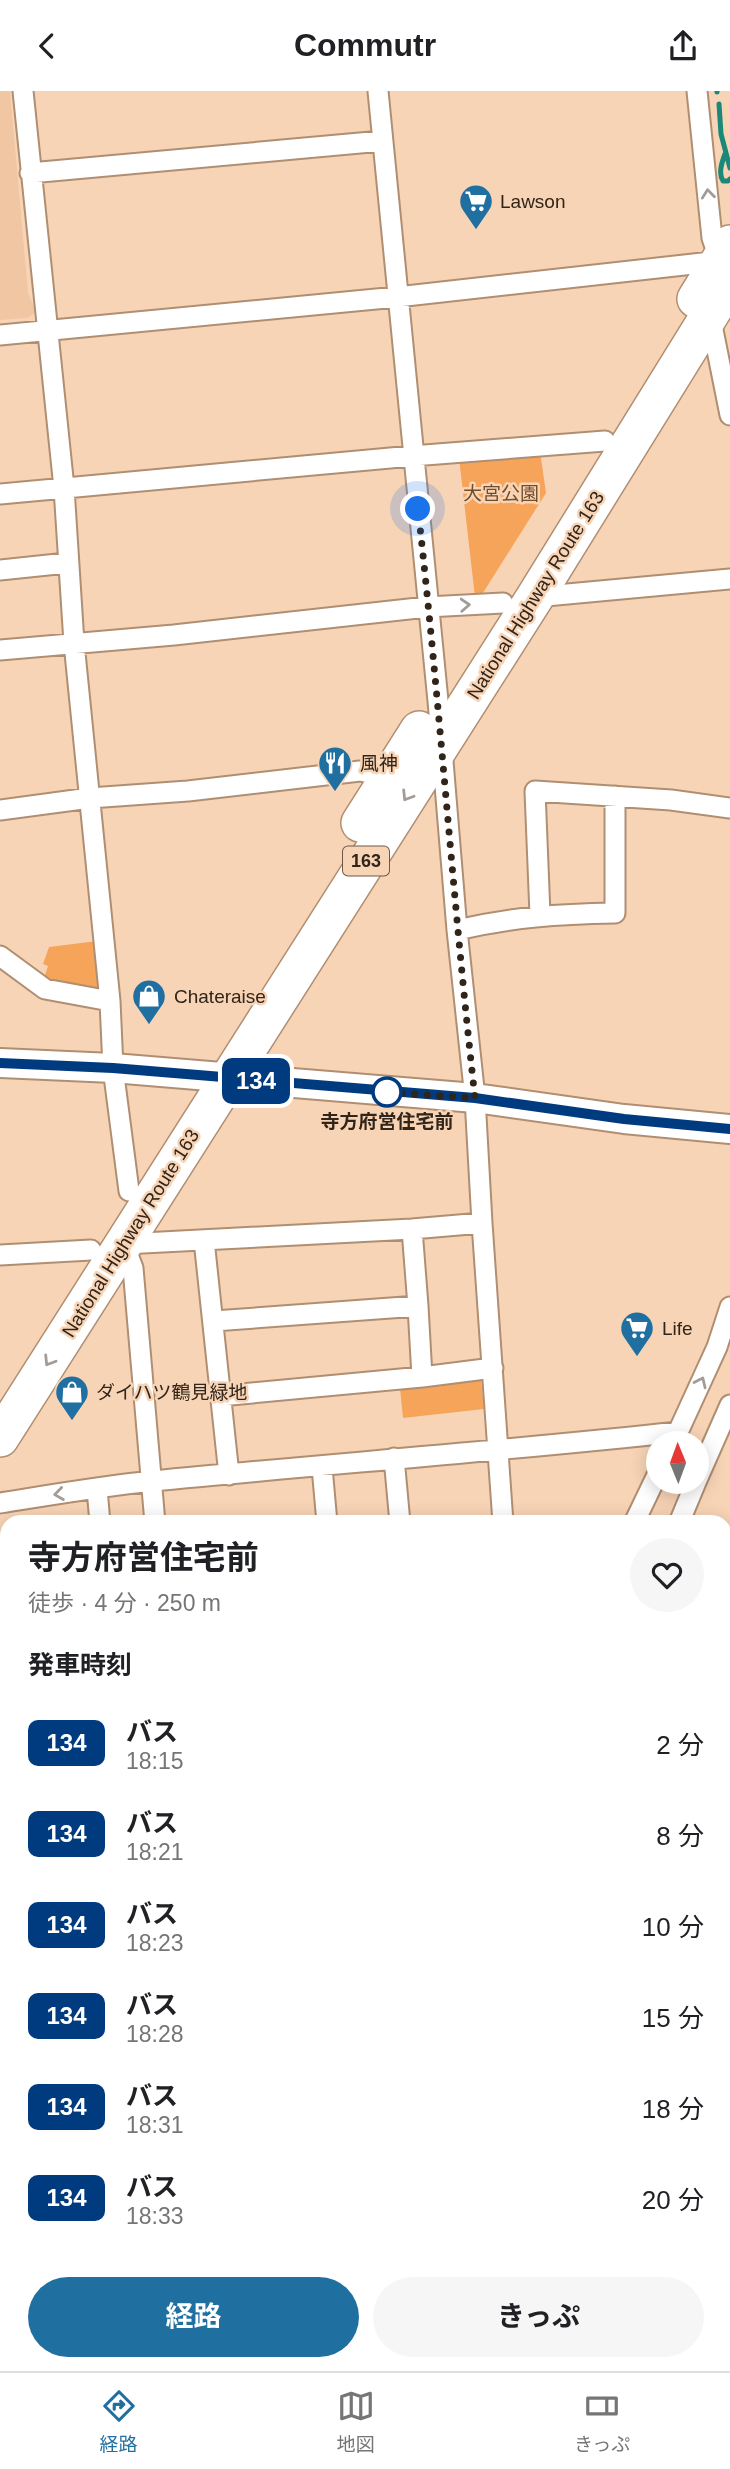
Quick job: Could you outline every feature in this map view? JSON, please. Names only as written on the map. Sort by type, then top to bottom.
[{"type":"highway","name":"National Highway Route 163","points":[[0,1392],[108,1247],[129,1191],[214,1077],[260,988],[438,701],[519,600],[709,314],[727,262]]},
{"type":"highway","name":"National Highway Route 163","points":[[0,1438],[108,1247],[214,1077],[442,741],[605,441],[727,262]]},
{"type":"main road","points":[[0,1063],[113,1068],[475,1098],[624,1119],[730,1129]]},
{"type":"street","points":[[23,91],[64,488],[67,563],[110,1001],[113,1068],[129,1191]]},
{"type":"street","points":[[378,91],[475,1098],[503,1515]]},
{"type":"street","points":[[0,335],[727,262],[712,238],[697,91]]},
{"type":"street","points":[[30,173],[382,141]]},
{"type":"street","points":[[709,314],[730,415]]},
{"type":"street","points":[[0,494],[605,441]]},
{"type":"street","points":[[0,570],[67,563]]},
{"type":"street","points":[[0,650],[730,579]]},
{"type":"street","points":[[0,810],[90,798],[224,787],[360,771],[389,777]]},
{"type":"street","points":[[540,915],[535,791],[730,807]]},
{"type":"street","points":[[457,930],[499,920],[540,915],[615,913],[615,796]]},
{"type":"street","points":[[0,956],[45,989],[110,1001]]},
{"type":"street","points":[[0,1255],[482,1223]]},
{"type":"street","points":[[412,1229],[422,1377]]},
{"type":"street","points":[[204,1240],[229,1475]]},
{"type":"street","points":[[108,1247],[133,1268],[154,1515]]},
{"type":"street","points":[[214,1321],[418,1306]]},
{"type":"street","points":[[678,1431],[717,1347],[730,1307]]},
{"type":"street","points":[[220,1396],[493,1368]]},
{"type":"street","points":[[709,1455],[728,1416]]},
{"type":"street","points":[[0,1503],[151,1481],[322,1467],[394,1458],[646,1440]]},
{"type":"street","points":[[394,1458],[399,1515]]},
{"type":"street","points":[[322,1467],[326,1515]]},
{"type":"street","points":[[97,1489],[99,1515]]},
{"type":"street","points":[[638,1515],[647,1495]]},
{"type":"street","points":[[682,1515],[691,1495]]},
{"type":"shaded area","points":[[0,91],[10,91],[28,293],[36,312],[28,318],[0,320]]},
{"type":"green space","name":"大宮公園","points":[[540,451],[546,493],[481,596],[475,597],[459,458]]},
{"type":"green space","points":[[97,941],[100,989],[82,991],[43,981],[48,966],[43,964],[49,947]]},
{"type":"green space","points":[[481,1379],[484,1409],[403,1418],[400,1388]]},
{"type":"waterway","points":[[719,104],[721,134],[730,168]]},
{"type":"waterway","points":[[725,154],[721,175],[723,181],[730,179]]},
{"type":"bus line","name":"134","points":[[0,1063],[113,1068],[475,1098],[624,1119],[730,1129]]},
{"type":"place","name":"Lawson","points":[[476,231]]},
{"type":"place","name":"風神","points":[[335,793]]},
{"type":"place","name":"Chateraise","points":[[149,1026]]},
{"type":"place","name":"寺方府営住宅前","points":[[387,1092]]},
{"type":"place","name":"Life","points":[[637,1358]]},
{"type":"place","name":"ダイハツ鶴見緑地","points":[[72,1422]]},
{"type":"route","points":[[387,1092],[382,1092],[475,1098],[418,509]]}]
